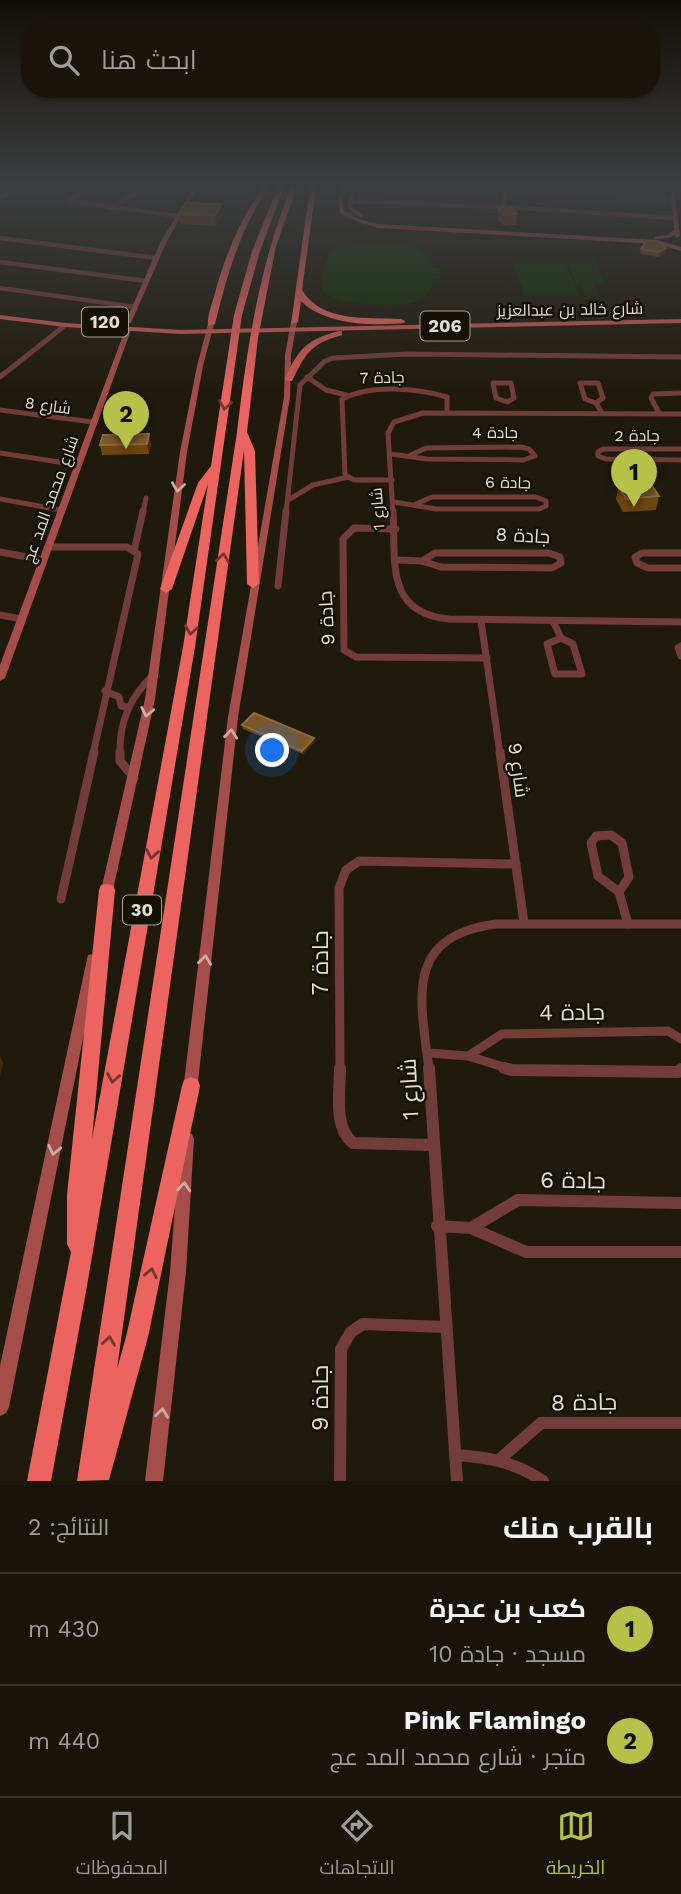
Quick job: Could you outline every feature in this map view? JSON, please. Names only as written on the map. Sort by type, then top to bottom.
[{"type":"highway","points":[[210,328],[230,256]]},
{"type":"highway","name":"30","points":[[89,1481],[242,432],[247,328],[239,315],[255,256]]},
{"type":"highway","name":"30","points":[[39,1481],[189,647],[215,465],[247,328],[268,256]]},
{"type":"highway","points":[[293,326],[303,256]]},
{"type":"highway","points":[[298,289],[303,301],[325,313],[400,324]]},
{"type":"highway","points":[[242,432],[250,451],[253,584]]},
{"type":"highway","points":[[166,589],[202,483],[215,465]]},
{"type":"highway","points":[[76,1286],[77,1195],[107,890]]},
{"type":"highway","points":[[97,1481],[137,1337],[191,1086]]},
{"type":"main road","name":"120","points":[[0,315],[128,327]]},
{"type":"main road","name":"120","points":[[0,315],[65,325],[210,328]]},
{"type":"main road","name":"شارع خالد بن عبدالعزيز","points":[[210,328],[681,315]]},
{"type":"main road","name":"شارع خالد بن عبدالعزيز","points":[[521,321],[681,321]]},
{"type":"main road","points":[[289,379],[299,353],[323,337],[400,324]]},
{"type":"main road","points":[[210,328],[293,326]]},
{"type":"street","points":[[128,327],[156,258],[141,256]]},
{"type":"street","points":[[0,261],[146,281]]},
{"type":"street","points":[[0,288],[135,307]]},
{"type":"street","points":[[0,377],[65,325]]},
{"type":"street","points":[[154,1481],[178,1272],[191,1086],[233,717],[289,379],[288,355],[293,326]]},
{"type":"street","name":"شارع محمد المد عج","points":[[0,678],[128,327]]},
{"type":"street","points":[[0,1407],[107,890],[134,778],[155,673],[184,445],[210,328]]},
{"type":"street","points":[[278,586],[300,385],[325,361],[377,355],[681,357]]},
{"type":"street","points":[[307,377],[326,390],[346,395]]},
{"type":"street","points":[[493,383],[511,383],[514,398],[507,402],[496,398],[493,383]]},
{"type":"street","points":[[596,402],[603,398],[598,383],[580,383],[585,399],[596,402],[602,414]]},
{"type":"street","name":"جادة 7","points":[[349,477],[345,475],[342,399],[346,395],[354,392],[433,392],[447,397],[447,413]]},
{"type":"street","points":[[659,413],[651,398],[653,394],[681,393]]},
{"type":"street","points":[[507,402],[508,414]]},
{"type":"street","name":"شارع 8","points":[[0,410],[93,422]]},
{"type":"street","name":"شارع 1","points":[[681,414],[423,413],[394,422],[388,432],[398,588],[404,601],[415,610],[436,619],[681,622]]},
{"type":"street","name":"جادة 4","points":[[391,454],[427,459],[496,460],[523,460],[535,456],[529,449],[521,447],[426,448],[411,455]]},
{"type":"street","name":"جادة 2","points":[[681,449],[603,449],[598,452],[598,456],[606,460],[681,460]]},
{"type":"street","points":[[0,453],[78,465]]},
{"type":"street","points":[[288,500],[296,498],[317,483],[342,481],[349,477],[392,480]]},
{"type":"street","name":"جادة 6","points":[[394,502],[436,509],[539,509],[546,506],[547,501],[536,497],[432,497],[416,504]]},
{"type":"street","points":[[134,551],[142,533],[140,522],[146,498]]},
{"type":"street","points":[[0,499],[61,510]]},
{"type":"street","name":"جادة 9","points":[[396,528],[354,528],[343,539],[344,650],[356,657],[487,658]]},
{"type":"street","points":[[48,547],[127,547],[138,554],[105,691],[61,899]]},
{"type":"street","points":[[0,552],[43,560]]},
{"type":"street","points":[[681,552],[642,552],[635,557],[636,563],[648,568],[681,568]]},
{"type":"street","name":"جادة 8","points":[[397,560],[422,561],[441,567],[552,568],[561,563],[560,557],[549,553],[435,553],[422,561]]},
{"type":"street","points":[[0,615],[21,619]]},
{"type":"street","name":"شارع 9","points":[[481,621],[524,923]]},
{"type":"street","points":[[553,621],[561,638],[573,644],[582,674],[555,674],[547,644],[561,638]]},
{"type":"street","points":[[681,646],[678,648],[681,656]]},
{"type":"street","points":[[134,778],[120,761],[127,707],[137,689],[155,673]]},
{"type":"street","points":[[105,691],[119,697],[121,706],[127,707]]},
{"type":"street","points":[[619,892],[629,877],[622,843],[611,835],[596,836],[591,843],[598,876],[619,892],[628,924]]},
{"type":"street","name":"جادة 7","points":[[433,1145],[353,1143],[343,1135],[340,1122],[339,888],[346,870],[359,861],[516,864]]},
{"type":"street","name":"شارع 1","points":[[457,1481],[437,1226],[429,1053],[422,989],[430,958],[444,939],[470,926],[524,923],[681,924]]},
{"type":"street","name":"جادة 4","points":[[468,1056],[502,1034],[668,1031],[681,1039]]},
{"type":"street","points":[[429,1053],[468,1056],[513,1070],[678,1072],[681,1069]]},
{"type":"street","name":"جادة 6","points":[[471,1228],[518,1200],[681,1203]]},
{"type":"street","points":[[437,1226],[471,1228],[526,1252],[681,1252]]},
{"type":"street","name":"جادة 9","points":[[340,1481],[341,1349],[351,1332],[363,1324],[446,1327]]},
{"type":"street","name":"جادة 8","points":[[501,1458],[541,1423],[681,1423]]},
{"type":"street","points":[[455,1455],[501,1458],[523,1466],[543,1481]]},
{"type":"green space","points":[[329,256],[428,256],[433,267],[439,268],[440,279],[433,279],[431,289],[425,296],[408,304],[377,305],[340,301],[322,291],[324,264]]},
{"type":"green space","points":[[513,262],[565,262],[580,296],[524,296]]},
{"type":"green space","points":[[568,262],[596,262],[605,284],[594,284],[599,296],[585,296],[580,284],[576,284]]},
{"type":"building","points":[[149,434],[147,444],[100,445],[103,435]]},
{"type":"building","points":[[650,483],[659,496],[626,499],[619,486]]},
{"type":"building","points":[[254,713],[314,738],[302,751],[242,725]]},
{"type":"place","name":"Pink Flamingo","points":[[126,449]]},
{"type":"place","name":"كعب بن عجرة","points":[[634,507]]}]
